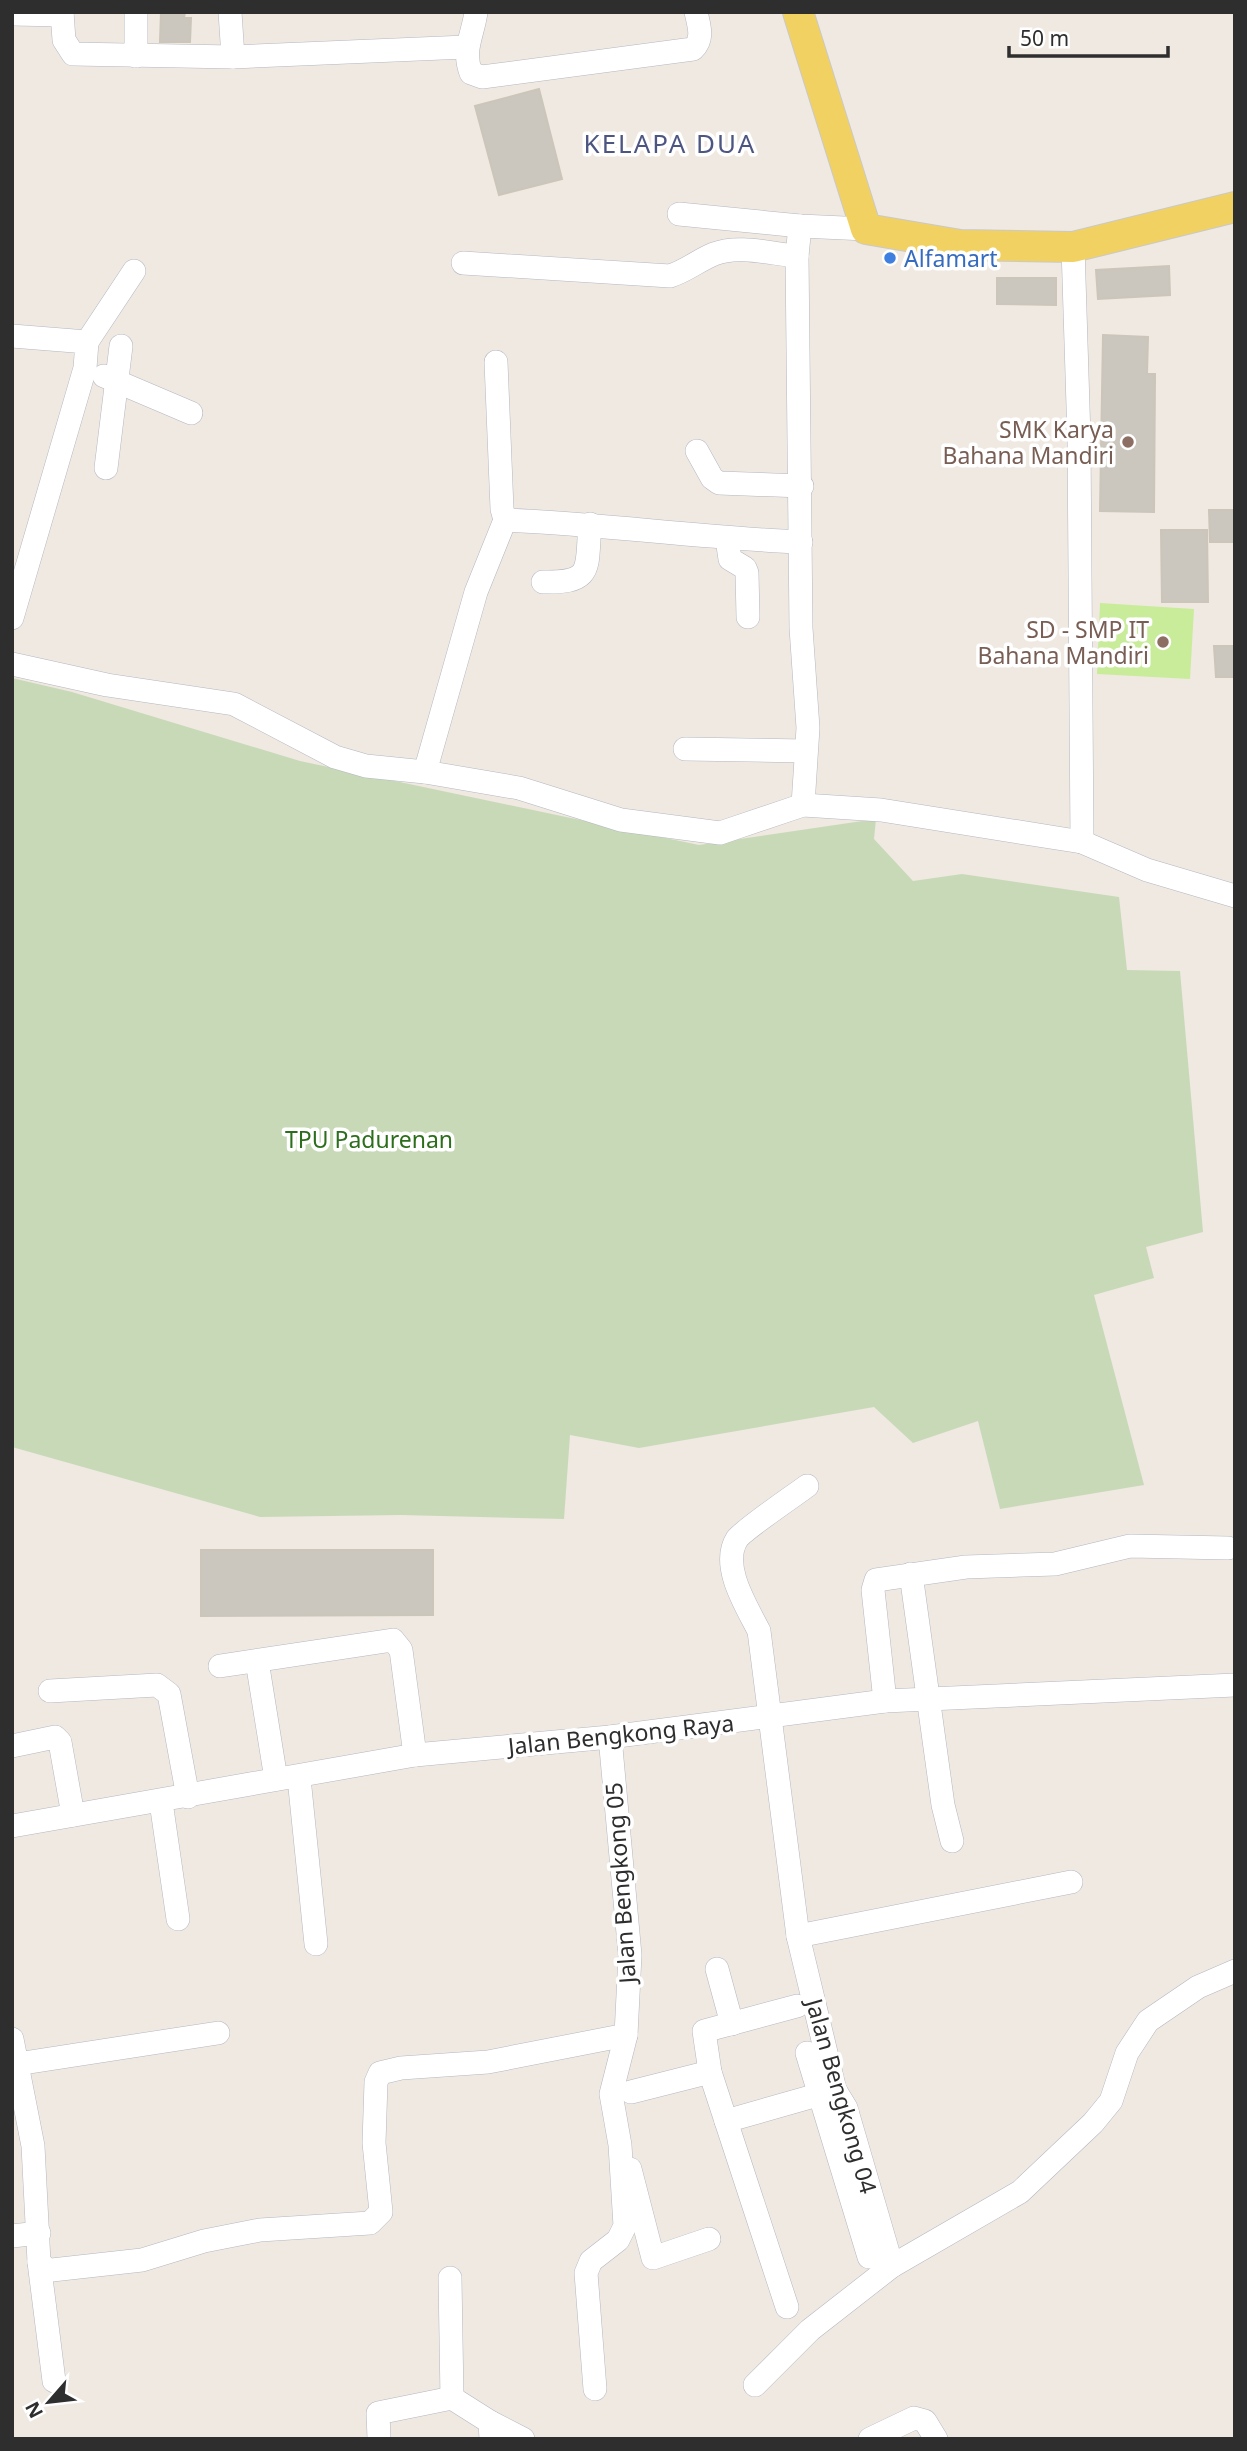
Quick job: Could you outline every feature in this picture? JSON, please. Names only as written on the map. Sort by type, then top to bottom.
[{"type":"main road","points":[[798,12],[866,229],[960,245],[1073,247],[1235,207]]},
{"type":"street","points":[[136,12],[136,55]]},
{"type":"street","points":[[230,12],[233,57]]},
{"type":"street","points":[[476,12],[474,31],[466,47],[471,72],[482,78],[693,49],[701,36],[696,12]]},
{"type":"street","points":[[12,14],[62,14],[64,40],[72,54],[233,57],[466,47]]},
{"type":"street","points":[[679,214],[800,226],[866,229]]},
{"type":"street","points":[[800,226],[797,256],[802,486],[801,628],[808,727],[803,805]]},
{"type":"street","points":[[1073,247],[1079,438],[1082,842]]},
{"type":"street","points":[[463,263],[670,276],[686,271],[715,253],[734,250],[797,256]]},
{"type":"street","points":[[12,618],[85,368],[87,342],[134,271]]},
{"type":"street","points":[[12,336],[87,342]]},
{"type":"street","points":[[106,468],[121,346]]},
{"type":"street","points":[[425,772],[476,592],[505,520],[502,509],[496,362]]},
{"type":"street","points":[[85,368],[191,413]]},
{"type":"street","points":[[697,451],[712,478],[723,484],[802,486]]},
{"type":"street","points":[[505,520],[590,524],[727,539],[801,542]]},
{"type":"street","points":[[543,582],[571,582],[580,579],[586,569],[590,524]]},
{"type":"street","points":[[727,539],[730,559],[745,568],[747,573],[748,617]]},
{"type":"street","points":[[12,664],[107,685],[234,704],[335,757],[366,766],[425,772],[519,788],[621,820],[720,832],[803,805],[881,810],[1082,842],[1147,870],[1235,896]]},
{"type":"street","points":[[685,749],[805,751]]},
{"type":"street","name":"Jalan Bengkong 04","points":[[807,1486],[737,1539],[731,1563],[741,1597],[759,1631],[798,1936],[828,2093],[846,2108],[892,2266]]},
{"type":"street","points":[[885,1701],[873,1590],[876,1580],[966,1567],[1055,1564],[1130,1546],[1228,1548]]},
{"type":"street","points":[[911,1574],[943,1805],[952,1841]]},
{"type":"street","points":[[220,1666],[393,1640],[401,1650],[415,1755]]},
{"type":"street","points":[[257,1661],[287,1779],[316,1944]]},
{"type":"street","points":[[50,1691],[157,1685],[164,1689],[169,1695],[188,1797]]},
{"type":"street","name":"Jalan Bengkong Raya","points":[[12,1826],[415,1755],[610,1737],[885,1701],[1235,1685]]},
{"type":"street","points":[[12,1746],[55,1737],[61,1742],[73,1815]]},
{"type":"street","name":"Jalan Bengkong 05","points":[[595,2389],[586,2273],[591,2261],[618,2240],[625,2226],[621,2145],[611,2094],[626,2035],[630,1955],[610,1737]]},
{"type":"street","points":[[160,1802],[178,1919]]},
{"type":"street","points":[[798,1936],[1071,1882]]},
{"type":"street","points":[[717,1969],[732,2024]]},
{"type":"street","points":[[755,2385],[810,2330],[892,2266],[1020,2192],[1093,2123],[1111,2101],[1127,2053],[1148,2021],[1198,1987],[1235,1971]]},
{"type":"street","points":[[787,2307],[710,2072],[704,2031],[797,2006]]},
{"type":"street","points":[[16,2078],[218,2033]]},
{"type":"street","points":[[39,2262],[47,2270],[52,2270],[142,2260],[204,2241],[260,2230],[370,2223],[381,2213],[374,2143],[376,2082],[380,2073],[401,2068],[488,2062],[626,2035]]},
{"type":"street","points":[[12,2039],[16,2078],[33,2146],[39,2262],[54,2381]]},
{"type":"street","points":[[807,2053],[828,2093],[869,2257]]},
{"type":"street","points":[[631,2092],[710,2072]]},
{"type":"street","points":[[726,2120],[828,2093]]},
{"type":"street","points":[[621,2145],[637,2188],[653,2258],[709,2239]]},
{"type":"street","points":[[12,2236],[39,2233]]},
{"type":"street","points":[[450,2278],[452,2398],[490,2430],[523,2439]]},
{"type":"street","points":[[379,2439],[378,2413],[452,2398]]},
{"type":"street","points":[[870,2439],[914,2418],[925,2421],[936,2439]]},
{"type":"green space","points":[[1100,603],[1194,609],[1190,679],[1097,674]]},
{"type":"green space","name":"TPU Padurenan","points":[[12,678],[72,692],[300,761],[699,845],[876,819],[874,839],[913,881],[962,874],[1119,897],[1127,970],[1180,971],[1203,1232],[1146,1247],[1154,1278],[1094,1295],[1144,1485],[1000,1509],[978,1421],[913,1443],[874,1407],[639,1448],[570,1435],[564,1519],[401,1515],[260,1517],[12,1447]]},
{"type":"building","points":[[161,12],[185,12],[184,18],[191,18],[190,42],[160,42]]},
{"type":"building","points":[[539,89],[562,179],[499,195],[475,106]]},
{"type":"building","points":[[1169,266],[1170,295],[1098,299],[1096,270]]},
{"type":"building","points":[[997,278],[1056,278],[1056,305],[997,304]]},
{"type":"building","name":"SMK Karya Bahana Mandiri","points":[[1103,335],[1148,337],[1147,374],[1155,374],[1154,512],[1100,511]]},
{"type":"building","points":[[1209,510],[1235,510],[1235,542],[1210,542]]},
{"type":"building","points":[[1161,530],[1207,530],[1208,602],[1162,602]]},
{"type":"building","points":[[1214,646],[1235,646],[1235,677],[1216,677]]},
{"type":"building","points":[[201,1550],[433,1550],[433,1615],[201,1616]]},
{"type":"place","name":"Alfamart","points":[[890,258]]},
{"type":"place","name":"SMK Karya Bahana Mandiri","points":[[1128,442]]},
{"type":"place","name":"SD - SMP IT Bahana Mandiri","points":[[1163,642]]},
{"type":"district","name":"KELAPA DUA","points":[[670,143]]}]
